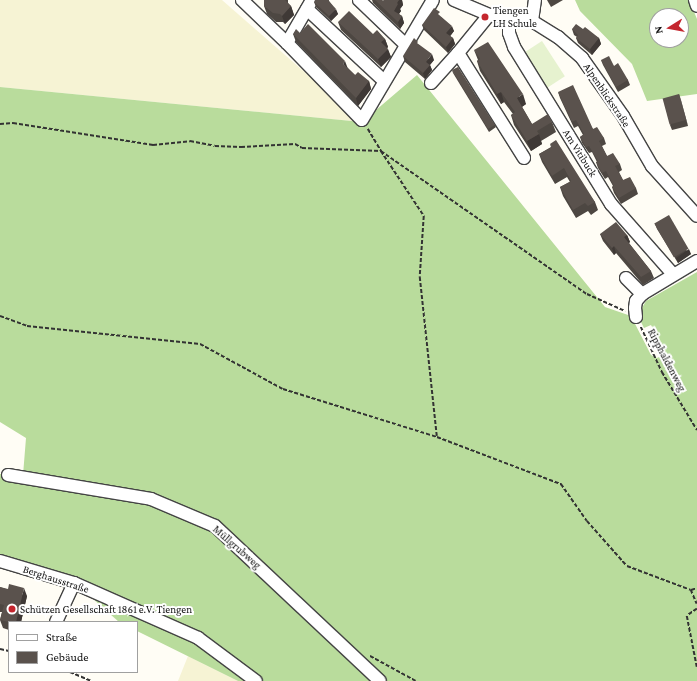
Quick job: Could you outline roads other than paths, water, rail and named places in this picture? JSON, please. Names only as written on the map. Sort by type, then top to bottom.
[{"type":"street","points":[[242,0],[287,43],[362,120],[433,0]]},
{"type":"street","points":[[359,0],[406,45]]},
{"type":"street","points":[[532,21],[536,0]]},
{"type":"street","points":[[695,0],[697,6]]},
{"type":"street","name":"Alpenblickstraße","points":[[458,1],[489,16],[532,21],[558,36],[582,58],[623,116],[652,166],[697,216]]},
{"type":"street","points":[[287,43],[309,4],[384,81]]},
{"type":"street","points":[[431,83],[489,16]]},
{"type":"street","name":"Am Vitibuck","points":[[509,19],[509,33],[514,47],[611,204],[673,274]]},
{"type":"street","points":[[458,53],[524,158]]},
{"type":"street","points":[[636,316],[636,301],[642,294],[673,274],[697,261]]},
{"type":"street","points":[[626,278],[642,294]]},
{"type":"street","name":"Müllgrubweg","points":[[8,475],[151,499],[215,526],[380,681]]},
{"type":"street","name":"Berghausstraße","points":[[0,561],[74,583],[198,638],[256,681]]},
{"type":"street","points":[[56,621],[74,583]]},
{"type":"place","name":"Tiengen LH Schule","points":[[485,17]]},
{"type":"place","name":"Schützen Gesellschaft 1861 e.V. Tiengen","points":[[12,609]]}]
